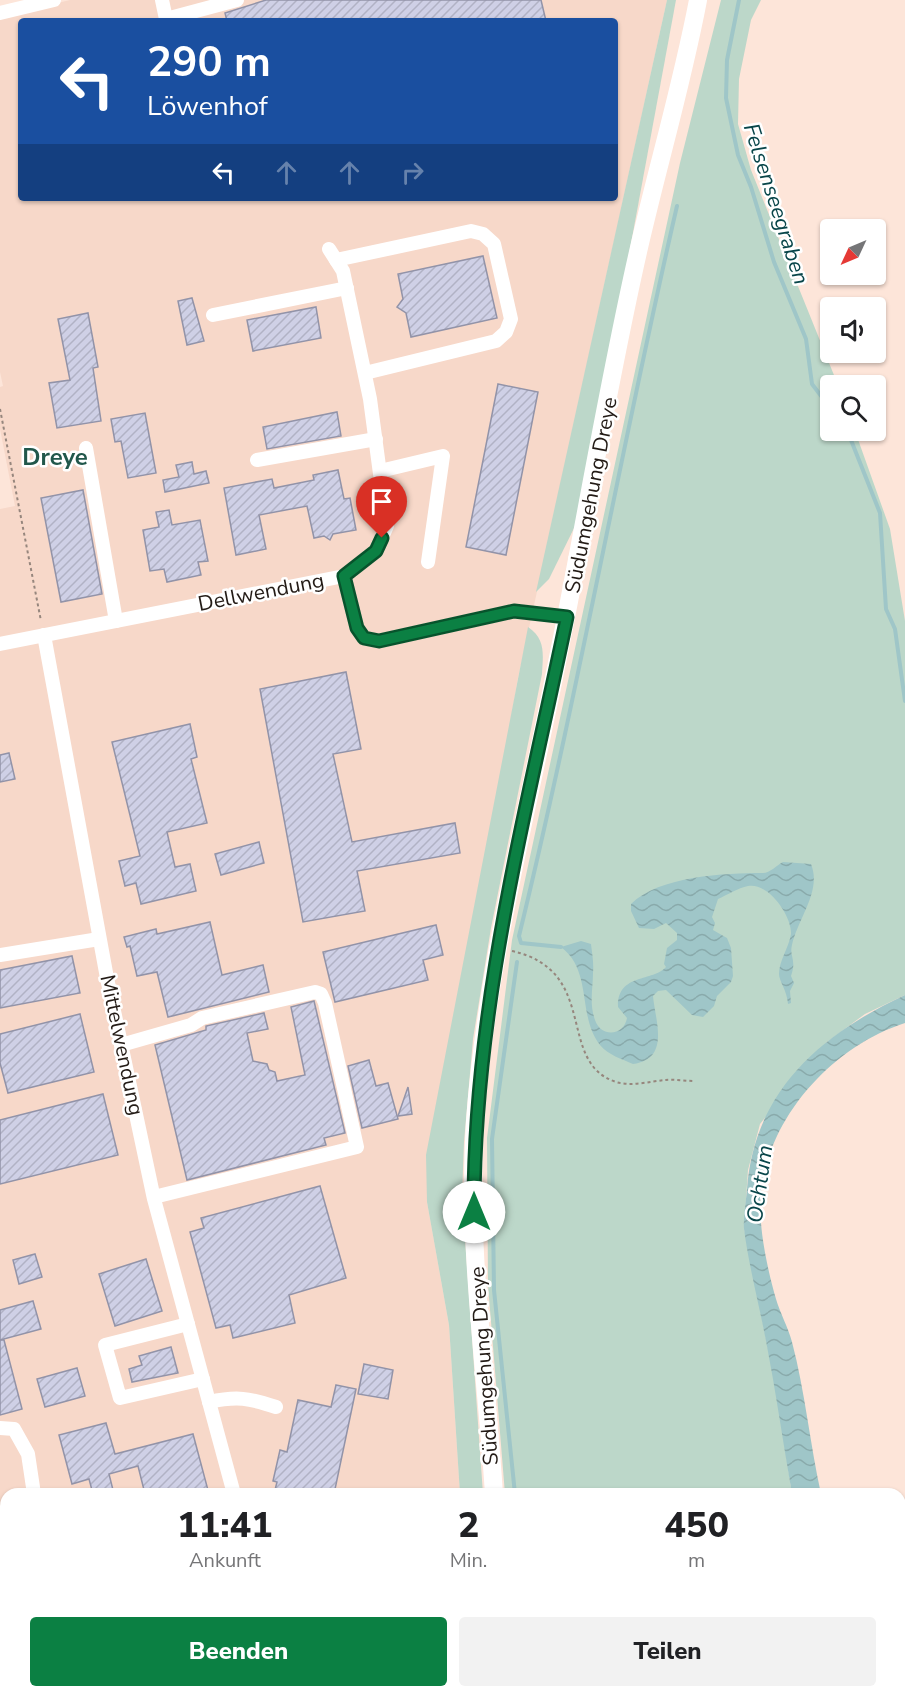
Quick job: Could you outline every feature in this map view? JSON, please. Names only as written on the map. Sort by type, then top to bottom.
[{"type":"main road","name":"Südumgehung Dreye","points":[[494,1488],[475,1245],[475,1124],[482,1050],[498,947],[567,617],[638,253],[675,107],[698,0]]},
{"type":"street","points":[[0,13],[54,0]]},
{"type":"street","points":[[162,0],[166,18]]},
{"type":"street","points":[[170,18],[237,0]]},
{"type":"street","name":"Dellwendung","points":[[44,635],[344,576],[376,551],[387,525],[376,439],[365,373],[343,271],[332,254],[471,231],[483,234],[494,244],[511,319],[503,335],[496,341],[365,373]]},
{"type":"street","points":[[213,315],[347,288]]},
{"type":"street","points":[[257,460],[376,439]]},
{"type":"street","points":[[86,448],[116,621]]},
{"type":"street","points":[[380,471],[443,456],[428,562]]},
{"type":"street","points":[[344,576],[357,628],[364,638],[379,641],[514,611],[567,617]]},
{"type":"street","points":[[0,644],[44,635]]},
{"type":"street","name":"Mittelwendung","points":[[44,635],[99,939],[154,1197],[232,1488]]},
{"type":"street","points":[[0,955],[99,939]]},
{"type":"street","points":[[121,1045],[191,1025],[202,1018],[315,992],[321,994],[325,1003],[357,1147],[154,1197]]},
{"type":"street","points":[[188,1324],[105,1346],[120,1398],[203,1380]]},
{"type":"street","points":[[209,1402],[247,1398],[276,1407]]},
{"type":"street","points":[[0,1428],[14,1429],[28,1454],[33,1488]]},
{"type":"path","points":[[0,409],[44,635]]},
{"type":"path","points":[[498,947],[535,957],[557,973],[565,985],[587,1056],[600,1072],[616,1082],[694,1081]]},
{"type":"shaded area","points":[[70,0],[667,0],[518,678],[427,1202],[449,1325],[460,1488],[0,1488],[0,509],[15,506],[0,429],[0,387],[3,386],[0,372],[0,17]]},
{"type":"green space","points":[[667,0],[676,0],[581,514],[549,579],[536,592]]},
{"type":"green space","points":[[721,0],[761,0],[751,20],[739,79],[738,124],[751,170],[820,341],[820,363],[829,363],[834,375],[820,375],[820,441],[859,441],[890,529],[905,621],[905,995],[865,1014],[827,1042],[760,1124],[748,1170],[744,1228],[776,1389],[791,1488],[505,1488],[488,1285],[487,1138],[512,940],[680,163]]},
{"type":"green space","points":[[528,627],[541,642],[542,674],[491,928],[473,1039],[464,1142],[462,1196],[483,1488],[460,1488],[449,1325],[427,1202],[426,1155]]},
{"type":"water","points":[[783,862],[811,864],[814,874],[814,884],[808,904],[792,945],[791,976],[794,983],[790,991],[791,1003],[788,1004],[779,974],[791,934],[788,918],[771,895],[756,886],[748,886],[718,899],[712,917],[715,923],[713,930],[727,938],[731,948],[733,976],[731,982],[717,996],[714,1006],[703,1017],[692,1015],[666,990],[658,991],[653,996],[658,1037],[657,1047],[652,1055],[645,1061],[633,1064],[603,1048],[593,1033],[589,1021],[577,968],[571,957],[561,947],[581,941],[591,944],[593,1014],[602,1030],[617,1031],[622,1028],[627,1018],[618,1007],[619,996],[623,989],[629,983],[660,972],[666,967],[664,964],[667,948],[677,940],[677,933],[666,923],[654,929],[639,928],[631,911],[631,904],[658,887],[675,882],[712,875],[766,873]]},
{"type":"water","name":"Ochtum","points":[[905,995],[905,1023],[875,1035],[847,1053],[821,1075],[799,1100],[781,1128],[768,1158],[761,1190],[763,1242],[773,1290],[797,1361],[820,1488],[791,1488],[770,1360],[744,1229],[752,1154],[763,1123],[778,1095],[797,1070],[846,1028]]},
{"type":"building","points":[[266,0],[541,0],[545,18],[226,18],[225,13]]},
{"type":"building","points":[[483,256],[497,318],[411,337],[406,313],[397,307],[403,299],[398,274]]},
{"type":"building","points":[[192,298],[204,341],[187,345],[178,301]]},
{"type":"building","points":[[316,307],[321,338],[253,351],[247,320]]},
{"type":"building","points":[[88,313],[98,367],[93,368],[101,421],[57,428],[49,383],[70,380],[58,319]]},
{"type":"building","points":[[498,384],[538,392],[506,555],[466,547]]},
{"type":"building","points":[[337,412],[341,436],[267,449],[263,427]]},
{"type":"building","points":[[145,413],[156,473],[128,478],[121,441],[115,442],[111,419]]},
{"type":"building","points":[[192,462],[194,474],[206,471],[209,483],[165,492],[163,480],[179,477],[176,465]]},
{"type":"building","points":[[338,470],[344,499],[350,498],[356,530],[333,534],[330,540],[324,536],[314,538],[307,506],[259,515],[266,549],[236,555],[224,488],[272,479],[274,488],[314,480],[313,475]]},
{"type":"building","points":[[83,490],[102,594],[61,602],[41,498]]},
{"type":"building","points":[[169,510],[172,525],[200,520],[208,561],[198,562],[201,575],[167,582],[164,569],[150,571],[143,530],[159,527],[156,512]]},
{"type":"building","points":[[346,672],[361,749],[333,754],[352,842],[455,823],[460,853],[357,871],[365,911],[303,922],[260,689]]},
{"type":"building","points":[[190,724],[197,757],[191,759],[207,823],[167,832],[175,867],[190,864],[196,891],[141,904],[136,883],[125,886],[119,861],[140,856],[112,742]]},
{"type":"building","points":[[9,753],[15,779],[0,782],[0,755]]},
{"type":"building","points":[[259,842],[264,863],[221,875],[215,854]]},
{"type":"building","points":[[210,922],[222,975],[263,965],[269,992],[168,1017],[157,972],[137,976],[130,946],[127,947],[124,937],[156,929],[157,934]]},
{"type":"building","points":[[436,925],[443,955],[423,960],[428,980],[335,1002],[323,952]]},
{"type":"building","points":[[72,956],[80,993],[0,1008],[0,970]]},
{"type":"building","points":[[314,1001],[345,1133],[324,1138],[326,1145],[187,1180],[155,1045],[206,1030],[206,1026],[264,1013],[268,1029],[247,1033],[253,1061],[267,1064],[269,1070],[275,1072],[277,1081],[305,1075],[291,1007]]},
{"type":"building","points":[[80,1014],[94,1072],[8,1093],[0,1063],[0,1034]]},
{"type":"building","points":[[369,1060],[376,1086],[388,1083],[398,1119],[362,1128],[348,1066]]},
{"type":"building","points":[[408,1087],[412,1114],[398,1116]]},
{"type":"building","points":[[103,1094],[118,1155],[0,1184],[0,1120]]},
{"type":"building","points":[[320,1186],[346,1278],[289,1295],[295,1323],[233,1338],[230,1325],[216,1328],[190,1232],[204,1228],[201,1218]]},
{"type":"building","points":[[35,1254],[42,1277],[19,1284],[13,1260]]},
{"type":"building","points":[[146,1259],[162,1311],[115,1326],[99,1274]]},
{"type":"building","points":[[33,1301],[41,1329],[0,1340],[0,1310]]},
{"type":"building","points":[[0,1340],[4,1340],[22,1409],[0,1415]]},
{"type":"building","points":[[171,1347],[178,1373],[132,1382],[129,1369],[142,1365],[139,1356]]},
{"type":"building","points":[[364,1364],[393,1370],[388,1399],[358,1394]]},
{"type":"building","points":[[77,1368],[85,1396],[45,1407],[37,1379]]},
{"type":"building","points":[[336,1385],[356,1389],[335,1488],[276,1488],[277,1482],[273,1481],[280,1450],[287,1452],[298,1400],[331,1407]]},
{"type":"building","points":[[106,1423],[115,1454],[193,1434],[207,1488],[144,1488],[138,1466],[109,1474],[112,1488],[91,1488],[89,1479],[72,1484],[59,1435]]},
{"type":"waterway","name":"Felsenseegraben","points":[[739,0],[727,60],[726,98],[738,155],[751,187],[774,262],[806,339],[812,384],[820,395]]},
{"type":"waterway","points":[[561,947],[521,943],[519,936],[561,754],[677,206]]},
{"type":"waterway","name":"Felsenseegraben","points":[[851,441],[880,513],[886,609],[895,629],[905,701]]},
{"type":"waterway","points":[[514,1488],[494,1290],[492,1139],[517,962]]},
{"type":"district","name":"Dreye","points":[[55,457]]},
{"type":"route","points":[[382,538],[376,551],[344,576],[357,628],[364,638],[379,641],[407,636],[514,611],[567,617],[498,947],[483,1040],[475,1124],[474,1212]]}]
